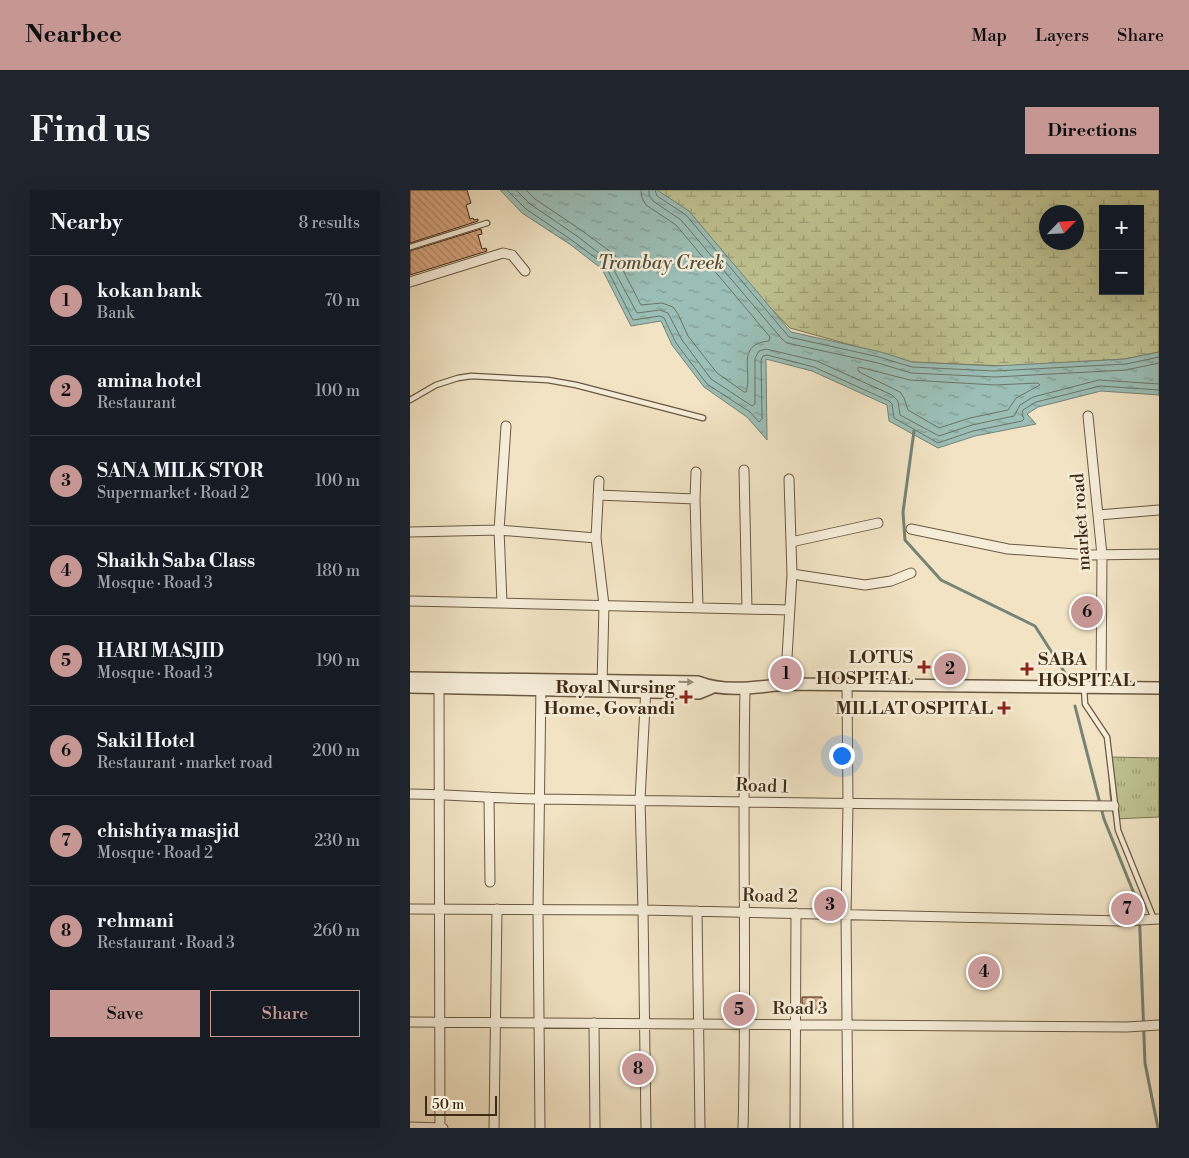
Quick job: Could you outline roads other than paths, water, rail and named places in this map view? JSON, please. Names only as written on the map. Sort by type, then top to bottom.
[{"type":"street","points":[[410,282],[503,253],[512,255],[526,271]]},
{"type":"street","name":"market road","points":[[1088,416],[1102,555],[1101,687]]},
{"type":"street","points":[[502,603],[499,530],[506,426]]},
{"type":"street","points":[[744,470],[747,609]]},
{"type":"street","points":[[696,472],[698,607]]},
{"type":"street","points":[[786,684],[792,574],[788,479]]},
{"type":"street","points":[[599,481],[596,538],[604,605],[602,686]]},
{"type":"street","points":[[598,495],[695,499]]},
{"type":"street","points":[[1098,514],[1159,510]]},
{"type":"street","points":[[791,542],[878,522]]},
{"type":"street","points":[[911,529],[1008,549],[1102,555],[1159,554]]},
{"type":"street","points":[[410,532],[499,530],[596,538]]},
{"type":"street","points":[[792,574],[865,585],[891,581],[911,573]]},
{"type":"street","points":[[410,601],[790,610]]},
{"type":"street","points":[[410,678],[541,685],[646,687],[699,693],[711,688],[745,688],[786,684],[1159,688]]},
{"type":"street","points":[[410,687],[541,685]]},
{"type":"street","points":[[540,1128],[538,909],[541,799],[541,685]]},
{"type":"street","points":[[847,685],[848,805],[846,914],[848,1128]]},
{"type":"street","points":[[646,687],[640,800],[646,1128]]},
{"type":"street","points":[[410,1127],[441,1128],[439,688]]},
{"type":"street","points":[[743,1128],[746,1024],[743,912],[745,688]]},
{"type":"street","name":"Road 1","points":[[410,794],[541,799],[848,805],[1114,806]]},
{"type":"street","points":[[489,797],[490,882]]},
{"type":"street","name":"Road 2","points":[[410,909],[643,910],[1122,921],[1156,919]]},
{"type":"street","points":[[494,1128],[498,909]]},
{"type":"street","points":[[697,911],[700,1128]]},
{"type":"street","points":[[795,1128],[796,913]]},
{"type":"street","name":"Road 3","points":[[410,1022],[1117,1027],[1159,1025]]},
{"type":"street","points":[[594,1023],[595,1128]]},
{"type":"lane","points":[[410,247],[487,223]]},
{"type":"lane","points":[[410,400],[436,385],[471,376],[548,380],[576,385],[703,418]]},
{"type":"lane","points":[[1083,687],[1085,704],[1107,737],[1118,830],[1156,919]]},
{"type":"water","name":"Trombay Creek","points":[[500,190],[657,190],[689,211],[791,332],[881,352],[912,362],[995,366],[1125,359],[1159,352],[1159,395],[1101,391],[1038,407],[1027,414],[1036,424],[975,436],[938,448],[889,421],[887,405],[812,371],[766,359],[767,440],[747,417],[704,387],[672,345],[661,321],[631,326],[602,269],[571,245],[522,213]]},
{"type":"waterway","points":[[914,431],[903,512],[905,540],[941,580],[1035,626],[1065,673]]},
{"type":"waterway","points":[[1075,706],[1104,819],[1139,906],[1145,1063],[1158,1128]]},
{"type":"place","name":"Sakil Hotel","points":[[1087,612]]},
{"type":"place","name":"LOTUS HOSPITAL","points":[[924,667]]},
{"type":"place","name":"amina hotel","points":[[950,669]]},
{"type":"place","name":"SABA HOSPITAL","points":[[1027,669]]},
{"type":"place","name":"kokan bank","points":[[786,674]]},
{"type":"place","name":"Royal Nursing Home, Govandi","points":[[686,697]]},
{"type":"place","name":"MILLAT OSPITAL","points":[[1004,708]]},
{"type":"place","name":"SANA MILK STOR","points":[[830,905]]},
{"type":"place","name":"chishtiya masjid","points":[[1127,909]]},
{"type":"place","name":"Shaikh Saba Class","points":[[984,972]]},
{"type":"place","name":"HARI MASJID","points":[[739,1010]]},
{"type":"place","name":"rehmani","points":[[638,1069]]}]
